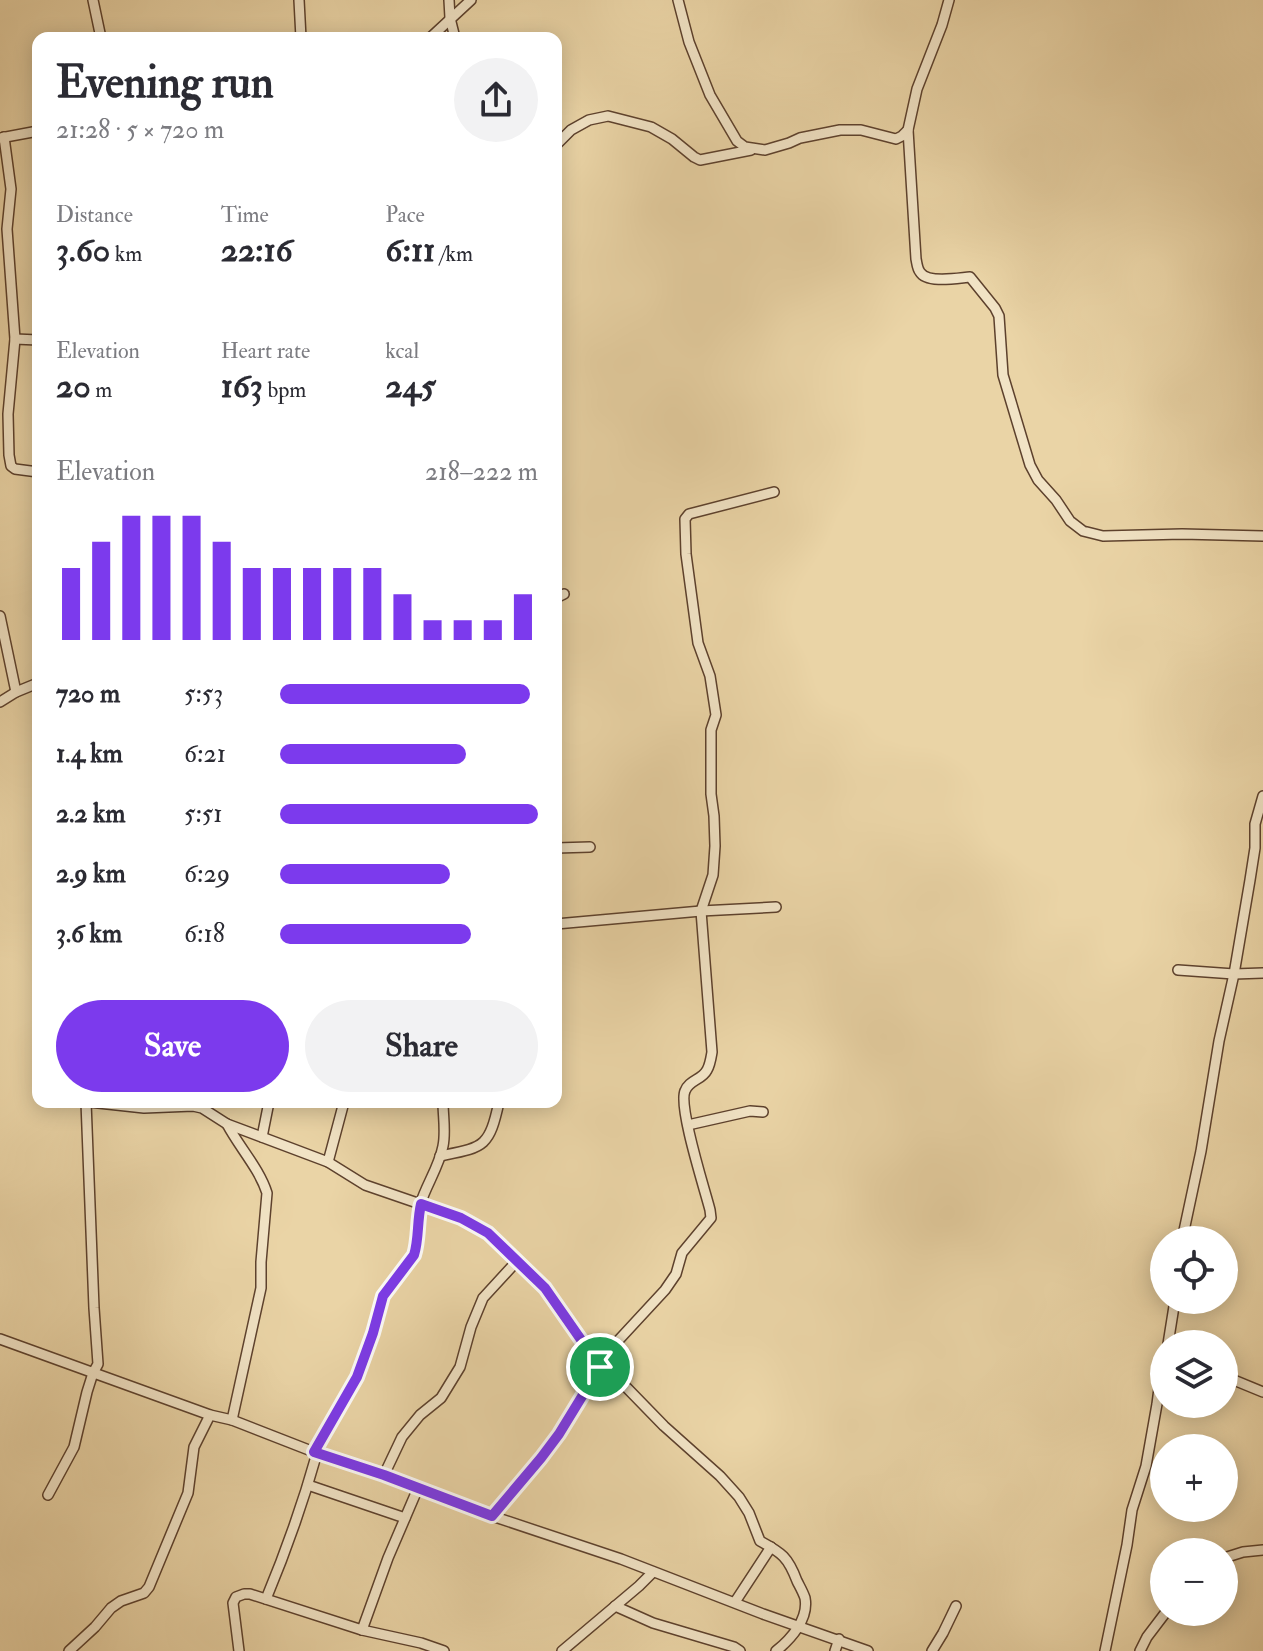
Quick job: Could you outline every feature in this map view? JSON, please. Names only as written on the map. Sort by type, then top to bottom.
[{"type":"street","points":[[93,0],[100,32]]},
{"type":"street","points":[[299,0],[301,32]]},
{"type":"street","points":[[449,0],[454,32]]},
{"type":"street","points":[[436,32],[471,0]]},
{"type":"street","points":[[678,0],[689,42],[710,95],[737,141],[755,150]]},
{"type":"street","points":[[949,0],[917,89],[908,130],[916,259],[924,276],[938,279],[970,277],[995,308],[999,316],[1003,375],[1030,465],[1038,480],[1070,521],[1083,531],[1103,536],[1263,536]]},
{"type":"street","points":[[562,139],[589,120],[608,116],[651,127],[700,160],[765,150],[800,138],[840,130],[861,130],[896,139],[908,130]]},
{"type":"street","points":[[32,132],[2,137],[11,189],[7,229],[15,339],[4,401],[11,466],[32,472]]},
{"type":"street","points":[[15,339],[32,340]]},
{"type":"street","points":[[492,1516],[559,1434],[615,1344],[665,1290],[676,1274],[682,1253],[711,1218],[683,1096],[690,1083],[706,1074],[712,1052],[701,911],[713,875],[711,730],[716,715],[710,676],[698,643],[686,554],[685,519],[686,515],[695,512],[774,492]]},
{"type":"street","points":[[0,616],[16,692]]},
{"type":"street","points":[[0,702],[32,685]]},
{"type":"street","points":[[1185,1226],[1259,847],[1255,824],[1263,796]]},
{"type":"street","points":[[562,848],[590,847]]},
{"type":"street","points":[[562,923],[776,907]]},
{"type":"street","points":[[1178,970],[1263,973]]},
{"type":"street","points":[[48,1495],[74,1447],[98,1364],[88,1108]]},
{"type":"street","points":[[207,1108],[227,1124],[328,1162],[365,1185],[461,1218],[488,1233],[545,1288],[600,1367],[627,1388],[739,1497],[760,1541],[786,1557],[804,1595],[805,1611],[800,1626],[776,1651]]},
{"type":"street","points":[[262,1137],[268,1108]]},
{"type":"street","points":[[328,1162],[342,1108]]},
{"type":"street","points":[[266,1599],[308,1485],[316,1452],[357,1377],[383,1296],[417,1247],[421,1204],[444,1140],[443,1108]]},
{"type":"street","points":[[440,1156],[483,1143],[494,1128],[498,1108]]},
{"type":"street","points":[[688,1125],[750,1111],[763,1112]]},
{"type":"street","points":[[227,1124],[264,1182],[267,1193],[261,1288],[232,1420]]},
{"type":"street","points":[[384,1475],[402,1437],[420,1415],[441,1398],[460,1367],[483,1298],[517,1261]]},
{"type":"street","points":[[0,1339],[492,1516],[579,1544],[800,1626],[837,1647],[868,1651]]},
{"type":"street","points":[[1238,1382],[1263,1392]]},
{"type":"street","points":[[69,1651],[111,1608],[144,1593],[149,1587],[188,1493],[194,1447],[210,1415]]},
{"type":"street","points":[[1105,1651],[1132,1510],[1146,1466],[1155,1418]]},
{"type":"street","points":[[308,1485],[405,1518]]},
{"type":"street","points":[[362,1630],[418,1488]]},
{"type":"street","points":[[735,1602],[771,1547]]},
{"type":"street","points":[[1238,1554],[1263,1550]]},
{"type":"street","points":[[562,1651],[653,1572]]},
{"type":"street","points":[[239,1651],[234,1599],[244,1594],[444,1651]]},
{"type":"street","points":[[615,1606],[653,1623],[740,1651]]},
{"type":"street","points":[[932,1651],[956,1606]]},
{"type":"street","points":[[1140,1651],[1155,1626]]},
{"type":"route","points":[[421,1204],[461,1218],[488,1233],[545,1288],[600,1367],[559,1434],[492,1516],[314,1452],[357,1377],[383,1296],[414,1255],[421,1204]]}]
